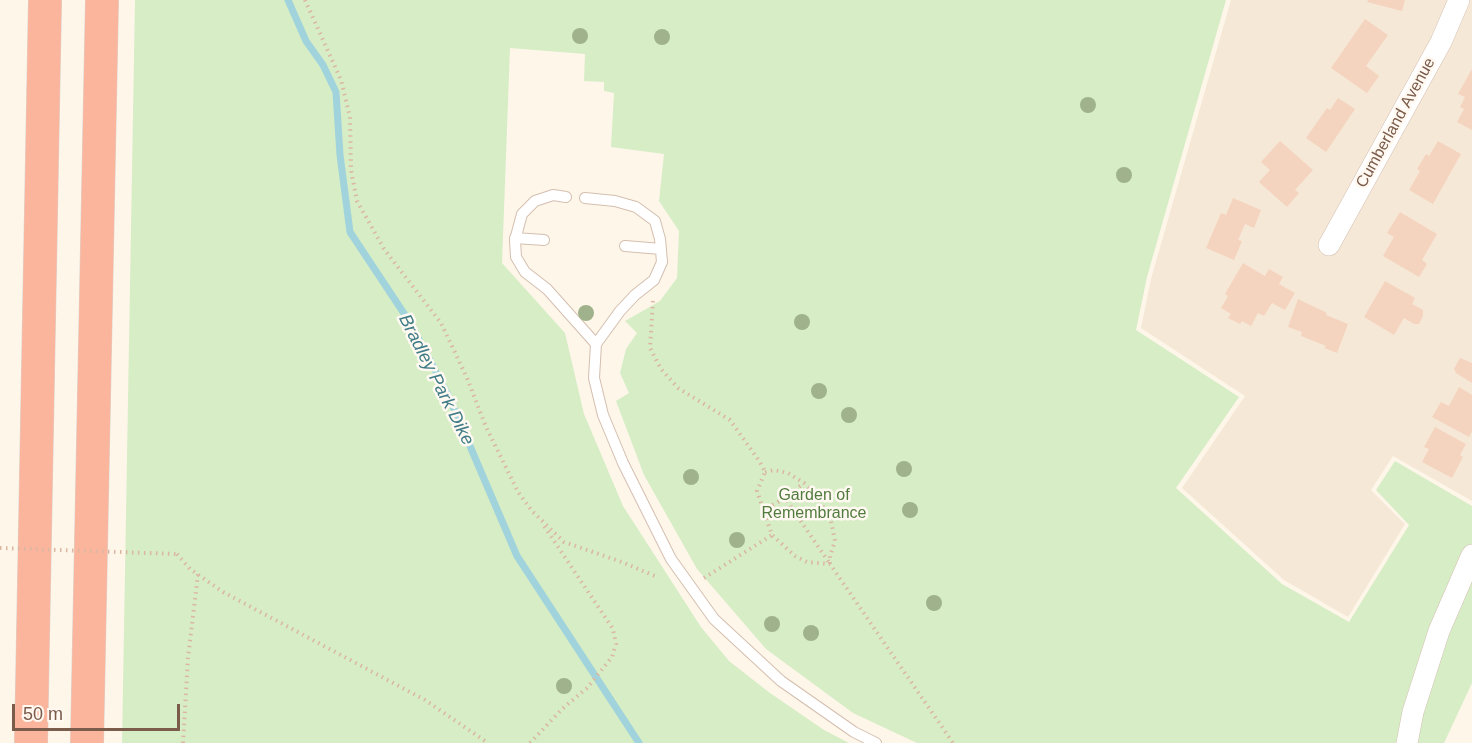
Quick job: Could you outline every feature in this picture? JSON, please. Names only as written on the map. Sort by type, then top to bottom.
[{"type":"highway","points":[[31,743],[45,0]]},
{"type":"highway","points":[[87,743],[102,0]]},
{"type":"street","name":"Cumberland Avenue","points":[[1329,245],[1441,42],[1459,0]]},
{"type":"street","points":[[1407,743],[1413,712],[1439,631],[1472,555]]},
{"type":"lane","points":[[566,197],[553,195],[535,201],[522,214],[515,238],[516,257],[525,272],[547,289],[596,344]]},
{"type":"lane","points":[[585,198],[615,201],[636,207],[654,221],[661,249],[662,262],[654,280],[620,311],[596,344],[594,378],[603,415],[623,463],[671,559],[714,619],[781,681],[854,732],[876,743]]},
{"type":"lane","points":[[515,238],[544,240]]},
{"type":"lane","points":[[625,246],[661,249]]},
{"type":"path","points":[[305,0],[341,80],[350,117],[351,170],[357,201],[384,249],[441,324],[467,378],[486,427],[518,492],[564,542],[657,577]]},
{"type":"path","points":[[654,280],[650,348],[661,369],[678,388],[730,420],[760,462],[765,472],[757,491],[772,535],[795,556],[807,562],[830,564]]},
{"type":"path","points":[[765,472],[788,473],[804,483],[817,496],[831,521],[835,541],[830,564]]},
{"type":"path","points":[[762,511],[785,498],[804,483]]},
{"type":"path","points":[[785,498],[953,743]]},
{"type":"path","points":[[530,743],[562,709],[587,688],[612,657],[616,644],[613,629],[537,515]]},
{"type":"path","points":[[693,588],[706,577],[772,535]]},
{"type":"path","points":[[0,548],[177,554],[190,568],[223,592],[425,700],[488,743]]},
{"type":"path","points":[[183,743],[188,658],[198,574]]},
{"type":"shaded area","points":[[1231,0],[1472,0],[1472,501],[1393,456],[1371,490],[1405,524],[1348,617],[1284,580],[1182,488],[1245,396],[1141,328],[1151,279]]},
{"type":"green space","name":"Garden of Remembrance","points":[[135,0],[1226,0],[1147,277],[1136,330],[1239,397],[1176,488],[1282,584],[1349,622],[1409,525],[1376,490],[1395,461],[1472,506],[1472,683],[1444,743],[917,743],[853,713],[766,649],[697,569],[644,475],[616,401],[629,393],[620,373],[626,349],[637,333],[625,321],[660,301],[677,278],[679,231],[659,201],[664,154],[611,147],[614,93],[604,91],[604,82],[584,81],[585,54],[510,48],[502,263],[565,333],[584,414],[623,506],[701,627],[729,661],[824,730],[849,743],[122,743]]},
{"type":"building","points":[[1368,0],[1405,0],[1402,11],[1367,2]]},
{"type":"building","points":[[1365,19],[1388,35],[1366,66],[1379,76],[1367,93],[1331,68]]},
{"type":"building","points":[[1472,69],[1472,130],[1457,122],[1464,109],[1460,107],[1465,97],[1458,94]]},
{"type":"building","points":[[1338,98],[1355,109],[1326,152],[1306,138],[1327,108],[1330,110]]},
{"type":"building","points":[[1280,141],[1313,170],[1295,190],[1299,193],[1287,207],[1259,182],[1270,170],[1261,162]]},
{"type":"building","points":[[1438,141],[1461,154],[1433,204],[1409,190],[1420,171],[1417,169],[1426,154],[1429,156]]},
{"type":"building","points":[[1233,198],[1261,210],[1254,228],[1245,224],[1238,240],[1242,241],[1234,260],[1206,248],[1221,213],[1226,215]]},
{"type":"building","points":[[1400,212],[1437,234],[1422,260],[1427,264],[1419,277],[1383,256],[1394,237],[1387,233]]},
{"type":"building","points":[[1243,263],[1265,276],[1269,269],[1283,277],[1279,284],[1295,293],[1285,310],[1272,303],[1264,316],[1258,313],[1251,326],[1228,318],[1231,314],[1221,308],[1228,296],[1225,294]]},
{"type":"building","points":[[1385,281],[1415,298],[1412,304],[1423,310],[1419,324],[1414,324],[1404,318],[1394,335],[1364,317]]},
{"type":"building","points":[[1298,299],[1348,324],[1337,353],[1301,336],[1302,332],[1288,327]]},
{"type":"building","points":[[1460,358],[1472,363],[1472,383],[1456,373],[1454,369]]},
{"type":"building","points":[[1459,387],[1472,395],[1472,432],[1469,437],[1432,417],[1441,402],[1449,406]]},
{"type":"building","points":[[1435,427],[1466,444],[1460,455],[1463,457],[1452,478],[1422,462],[1429,449],[1424,447]]},
{"type":"waterway","name":"Bradley Park Dike","points":[[288,0],[306,41],[323,65],[336,92],[340,155],[350,232],[411,324],[449,397],[517,556],[639,743]]}]
